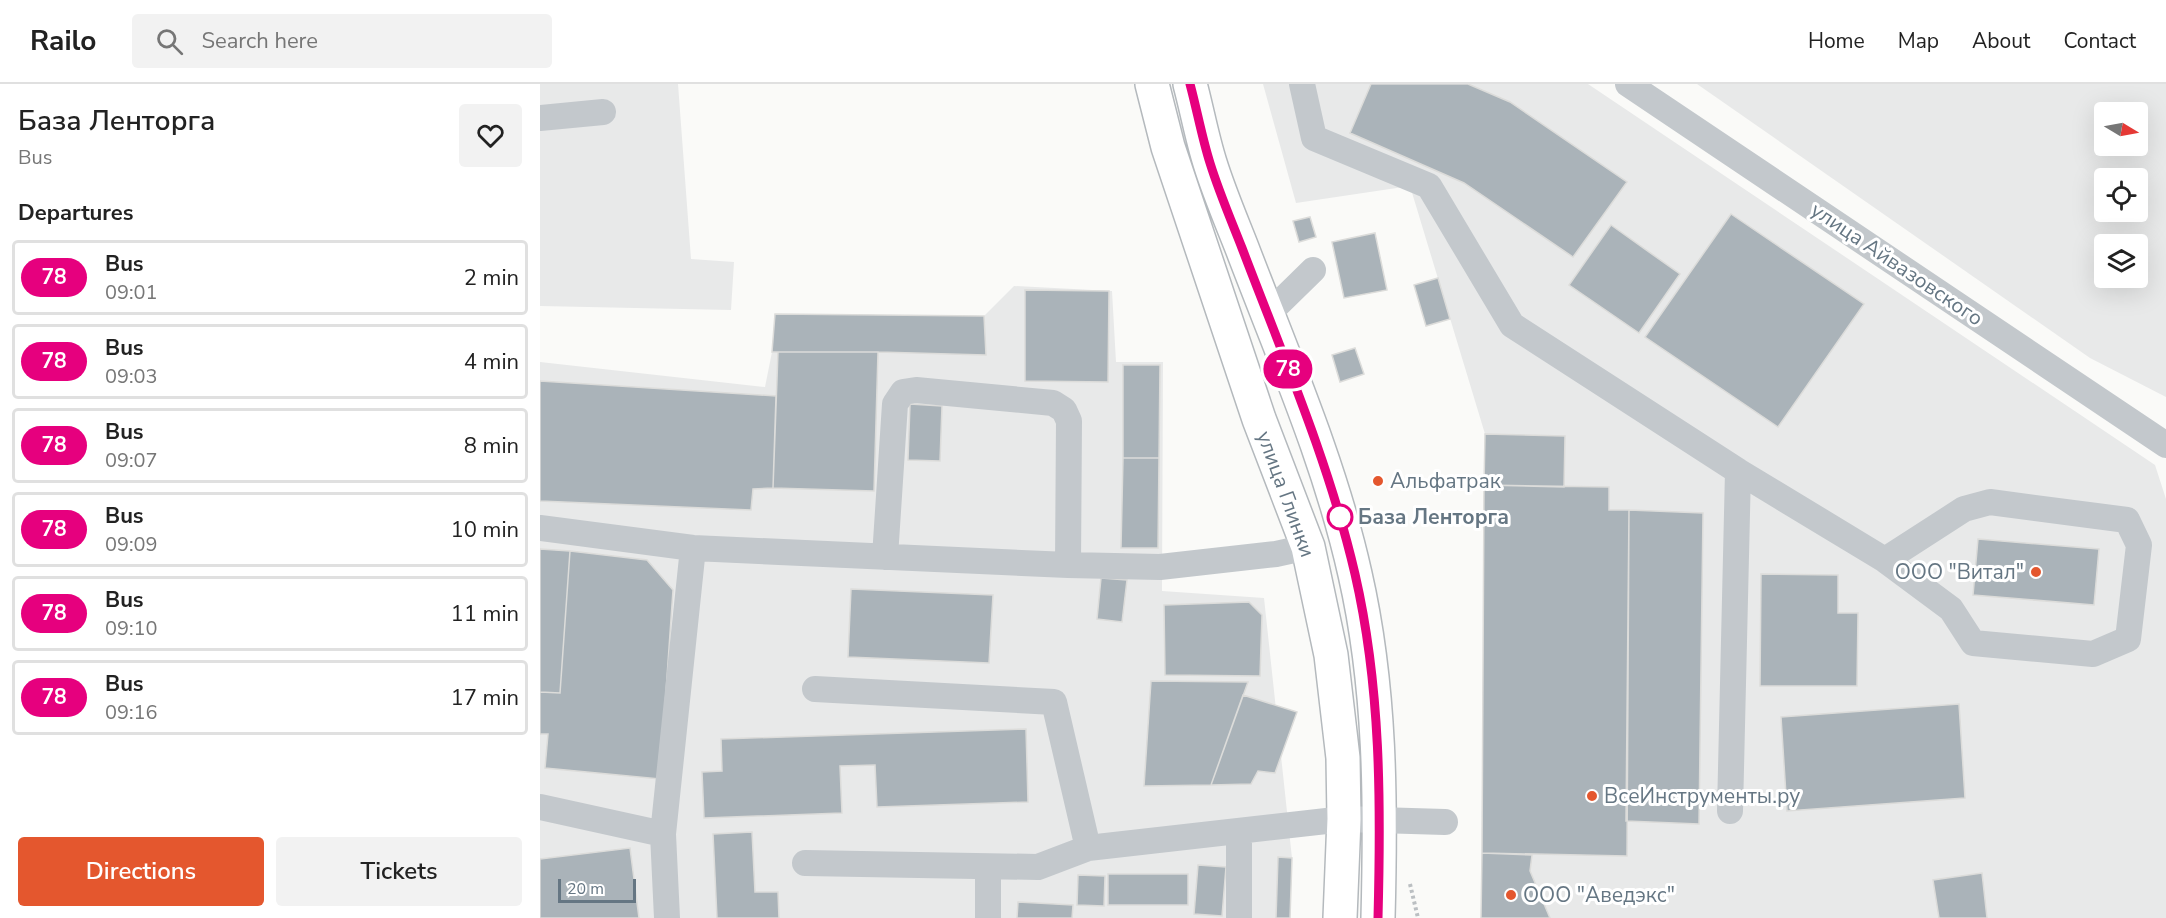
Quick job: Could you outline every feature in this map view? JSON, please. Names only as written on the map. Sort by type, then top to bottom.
[{"type":"highway","name":"улица Глинки","points":[[1152,84],[1168,147],[1255,408],[1308,547],[1331,655],[1343,758],[1344,819],[1340,918]]},
{"type":"highway","name":"улица Глинки","points":[[1190,84],[1210,164],[1307,417],[1340,519],[1355,575],[1371,666],[1379,756],[1378,918]]},
{"type":"lane","points":[[1302,84],[1314,138],[1430,186],[1512,325],[1738,471],[1885,560],[1951,609],[1973,642],[2093,654],[2128,639],[2139,545],[2127,520],[1990,502],[1964,509],[1885,560]]},
{"type":"lane","name":"улица Айвазовского","points":[[1628,84],[2166,445]]},
{"type":"lane","points":[[540,118],[603,112]]},
{"type":"lane","points":[[1267,315],[1313,270]]},
{"type":"lane","points":[[885,557],[895,404],[903,392],[916,390],[1053,403],[1064,410],[1069,421],[1068,565]]},
{"type":"lane","points":[[1730,811],[1738,471]]},
{"type":"lane","points":[[540,528],[693,548],[1068,565],[1160,567],[1276,554],[1308,547]]},
{"type":"lane","points":[[667,918],[663,834],[693,548]]},
{"type":"lane","points":[[815,689],[1054,702],[1088,848]]},
{"type":"lane","points":[[540,807],[663,834]]},
{"type":"lane","points":[[805,863],[1038,867],[1088,848],[1344,819],[1445,822]]},
{"type":"lane","points":[[1239,832],[1239,918]]},
{"type":"lane","points":[[988,867],[988,918]]},
{"type":"shaded area","points":[[540,84],[678,84],[691,259],[734,262],[731,310],[540,306]]},
{"type":"shaded area","name":"ООО \"Аведэкс\"","points":[[1263,84],[1588,84],[2155,465],[2166,499],[2166,918],[1481,918],[1485,434],[1410,186],[1296,203]]},
{"type":"shaded area","points":[[1697,84],[2166,84],[2166,397],[2090,358]]},
{"type":"shaded area","points":[[1014,286],[1112,291],[1116,362],[1163,362],[1162,591],[1264,598],[1292,858],[1289,918],[540,918],[540,362],[765,387],[772,352],[775,314],[984,316]]},
{"type":"building","points":[[1371,84],[1468,84],[1510,102],[1627,182],[1573,257],[1464,183],[1350,133]]},
{"type":"building","points":[[1731,214],[1864,304],[1778,427],[1645,337]]},
{"type":"building","points":[[1310,217],[1316,237],[1299,242],[1293,221]]},
{"type":"building","points":[[1611,225],[1680,274],[1639,333],[1569,285]]},
{"type":"building","points":[[1375,233],[1387,290],[1344,298],[1332,242]]},
{"type":"building","points":[[1438,278],[1450,319],[1426,326],[1414,285]]},
{"type":"building","points":[[1025,290],[1109,291],[1108,382],[1025,381]]},
{"type":"building","points":[[775,314],[984,316],[986,355],[772,352]]},
{"type":"building","points":[[1355,348],[1364,374],[1340,382],[1332,355]]},
{"type":"building","points":[[778,352],[878,352],[874,491],[773,488]]},
{"type":"building","points":[[1123,365],[1160,365],[1159,458],[1123,458]]},
{"type":"building","points":[[540,381],[776,396],[773,488],[753,489],[751,510],[540,501]]},
{"type":"building","points":[[910,404],[942,406],[940,461],[908,460]]},
{"type":"building","points":[[1485,434],[1565,436],[1564,487],[1484,485]]},
{"type":"building","points":[[1123,458],[1159,458],[1158,548],[1121,548]]},
{"type":"building","name":"ООО \"Аведэкс\"","points":[[1484,485],[1609,487],[1609,510],[1629,510],[1627,856],[1482,853]]},
{"type":"building","points":[[1629,510],[1703,513],[1699,824],[1626,821]]},
{"type":"building","name":"ООО \"Витал\"","points":[[1978,539],[2099,549],[2094,605],[1973,595]]},
{"type":"building","points":[[540,549],[570,551],[560,693],[540,692]]},
{"type":"building","points":[[570,551],[647,560],[673,590],[660,779],[545,768],[548,734],[540,734],[540,692],[560,693]]},
{"type":"building","points":[[1761,574],[1838,575],[1838,613],[1858,613],[1857,686],[1760,686]]},
{"type":"building","points":[[1101,578],[1127,580],[1122,622],[1097,619]]},
{"type":"building","points":[[851,589],[993,595],[989,663],[848,657]]},
{"type":"building","points":[[1249,602],[1262,615],[1260,676],[1165,675],[1164,605]]},
{"type":"building","points":[[1151,681],[1248,682],[1211,785],[1144,786]]},
{"type":"building","points":[[1243,695],[1297,712],[1275,773],[1258,771],[1251,784],[1211,785]]},
{"type":"building","points":[[1959,704],[1965,798],[1787,811],[1781,717]]},
{"type":"building","points":[[1026,729],[1028,802],[877,807],[875,765],[840,766],[842,813],[704,818],[702,772],[722,771],[721,739]]},
{"type":"building","points":[[752,832],[755,892],[778,892],[779,918],[717,918],[713,834]]},
{"type":"building","points":[[630,848],[639,918],[540,918],[540,859]]},
{"type":"building","name":"ООО \"Аведэкс\"","points":[[1482,853],[1532,855],[1530,871],[1550,918],[1481,918]]},
{"type":"building","points":[[1278,857],[1292,858],[1290,918],[1276,918]]},
{"type":"building","points":[[1198,865],[1226,867],[1222,916],[1194,914]]},
{"type":"building","points":[[1982,873],[1987,918],[1939,918],[1933,880]]},
{"type":"building","points":[[1108,874],[1188,874],[1188,905],[1108,905]]},
{"type":"building","points":[[1078,875],[1105,876],[1104,906],[1077,905]]},
{"type":"building","points":[[1018,902],[1073,905],[1072,918],[1017,918]]},
{"type":"bus line","name":"78","points":[[1190,84],[1210,164],[1307,417],[1340,519],[1355,575],[1371,666],[1379,756],[1378,918]]},
{"type":"place","name":"Альфатрак","points":[[1378,481]]},
{"type":"place","name":"База Ленторга","points":[[1340,517]]},
{"type":"place","name":"ООО \"Витал\"","points":[[2036,572]]},
{"type":"place","name":"ВсеИнструменты.ру","points":[[1592,796]]},
{"type":"place","name":"ООО \"Аведэкс\"","points":[[1511,895]]}]
